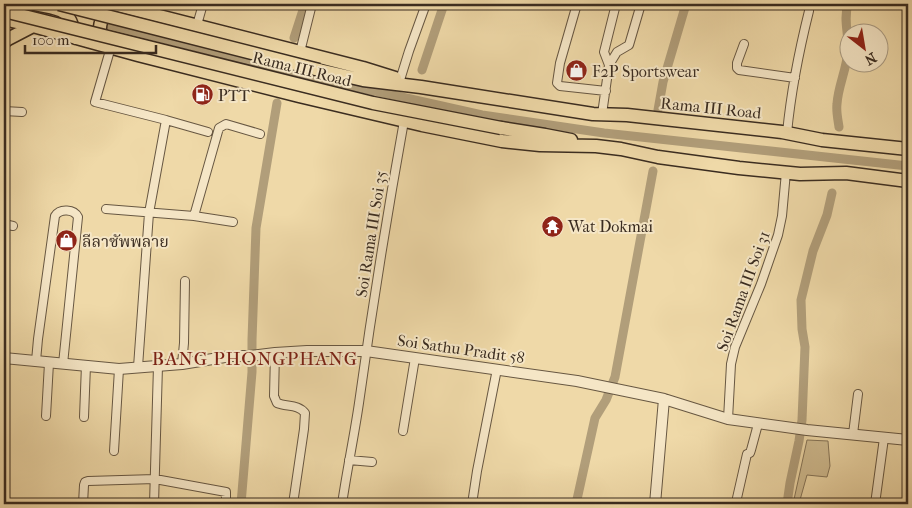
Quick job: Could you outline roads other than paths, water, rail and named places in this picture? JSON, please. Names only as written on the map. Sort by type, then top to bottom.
[{"type":"main road","points":[[34,4],[63,11],[71,20],[76,38]]},
{"type":"main road","name":"Rama III Road","points":[[59,4],[364,80],[592,114],[627,115],[908,149]]},
{"type":"main road","points":[[110,47],[102,39],[99,30],[102,18],[114,4]]},
{"type":"main road","name":"Rama III Road","points":[[114,4],[363,68],[421,87]]},
{"type":"main road","name":"Rama III Road","points":[[4,11],[348,97],[449,119],[558,137],[596,146]]},
{"type":"main road","name":"Rama III Road","points":[[4,19],[290,94],[404,121],[502,141],[540,145],[596,146],[716,165],[800,174],[846,174],[908,181]]},
{"type":"main road","points":[[4,42],[34,26]]},
{"type":"street","points":[[197,25],[203,4]]},
{"type":"street","points":[[300,52],[312,4]]},
{"type":"street","points":[[400,80],[426,4]]},
{"type":"street","points":[[577,4],[560,62],[557,83],[560,86],[606,91]]},
{"type":"street","points":[[610,65],[604,52],[616,4]]},
{"type":"street","points":[[602,114],[610,65],[618,52],[629,45],[641,4]]},
{"type":"street","points":[[787,133],[795,78],[810,11]]},
{"type":"street","points":[[744,44],[737,63],[739,70],[795,78]]},
{"type":"street","points":[[110,47],[95,102],[208,132]]},
{"type":"street","points":[[4,111],[22,112]]},
{"type":"street","points":[[138,367],[149,213],[166,120]]},
{"type":"street","name":"Soi Rama III Soi 35","points":[[342,504],[404,121]]},
{"type":"street","points":[[194,216],[219,128],[226,124],[260,134]]},
{"type":"street","name":"Soi Rama III Soi 31","points":[[728,419],[731,364],[735,347],[778,235],[782,216],[786,172]]},
{"type":"street","points":[[106,209],[194,216],[233,222]]},
{"type":"street","points":[[36,362],[55,216],[60,211],[73,211],[78,217],[63,364]]},
{"type":"street","points":[[4,224],[13,226]]},
{"type":"street","points":[[182,364],[185,281]]},
{"type":"street","name":"Soi Sathu Pradit 58","points":[[4,358],[119,369],[182,364],[232,356],[307,351],[366,351],[612,387],[664,399],[728,419],[758,424],[908,440]]},
{"type":"street","points":[[275,353],[274,396],[277,403],[283,406],[294,406],[302,409],[305,413],[293,504]]},
{"type":"street","points":[[403,430],[415,358]]},
{"type":"street","points":[[46,416],[49,363]]},
{"type":"street","points":[[84,417],[86,365]]},
{"type":"street","points":[[154,504],[158,366]]},
{"type":"street","points":[[114,451],[119,369]]},
{"type":"street","points":[[472,504],[497,369]]},
{"type":"street","points":[[853,434],[858,394]]},
{"type":"street","points":[[655,504],[664,399]]},
{"type":"street","points":[[737,498],[746,454],[750,453],[758,424]]},
{"type":"street","points":[[875,504],[884,438]]},
{"type":"street","points":[[349,460],[372,462]]},
{"type":"street","points":[[83,504],[85,482],[155,479],[226,492],[226,504]]},
{"type":"waterway","points":[[294,38],[305,4]]},
{"type":"waterway","points":[[422,70],[444,4]]},
{"type":"waterway","points":[[658,110],[663,82],[686,4]]},
{"type":"waterway","points":[[839,127],[837,107],[847,57],[846,16],[848,4]]},
{"type":"waterway","points":[[110,25],[330,81],[482,115],[604,133],[908,166]]},
{"type":"waterway","points":[[241,504],[252,372],[256,228],[277,103]]},
{"type":"waterway","points":[[576,504],[595,418],[606,400],[615,377],[653,171]]},
{"type":"waterway","points":[[787,504],[802,420],[805,347],[801,300],[813,251],[827,215],[832,193]]},
{"type":"place","name":"F2P Sportswear","points":[[576,71]]},
{"type":"place","name":"PTT","points":[[202,95]]},
{"type":"place","name":"Wat Dokmai","points":[[552,226]]},
{"type":"place","name":"ลีลาซัพพลาย","points":[[66,241]]},
{"type":"district","name":"BANG PHONGPHANG","points":[[255,359]]}]
